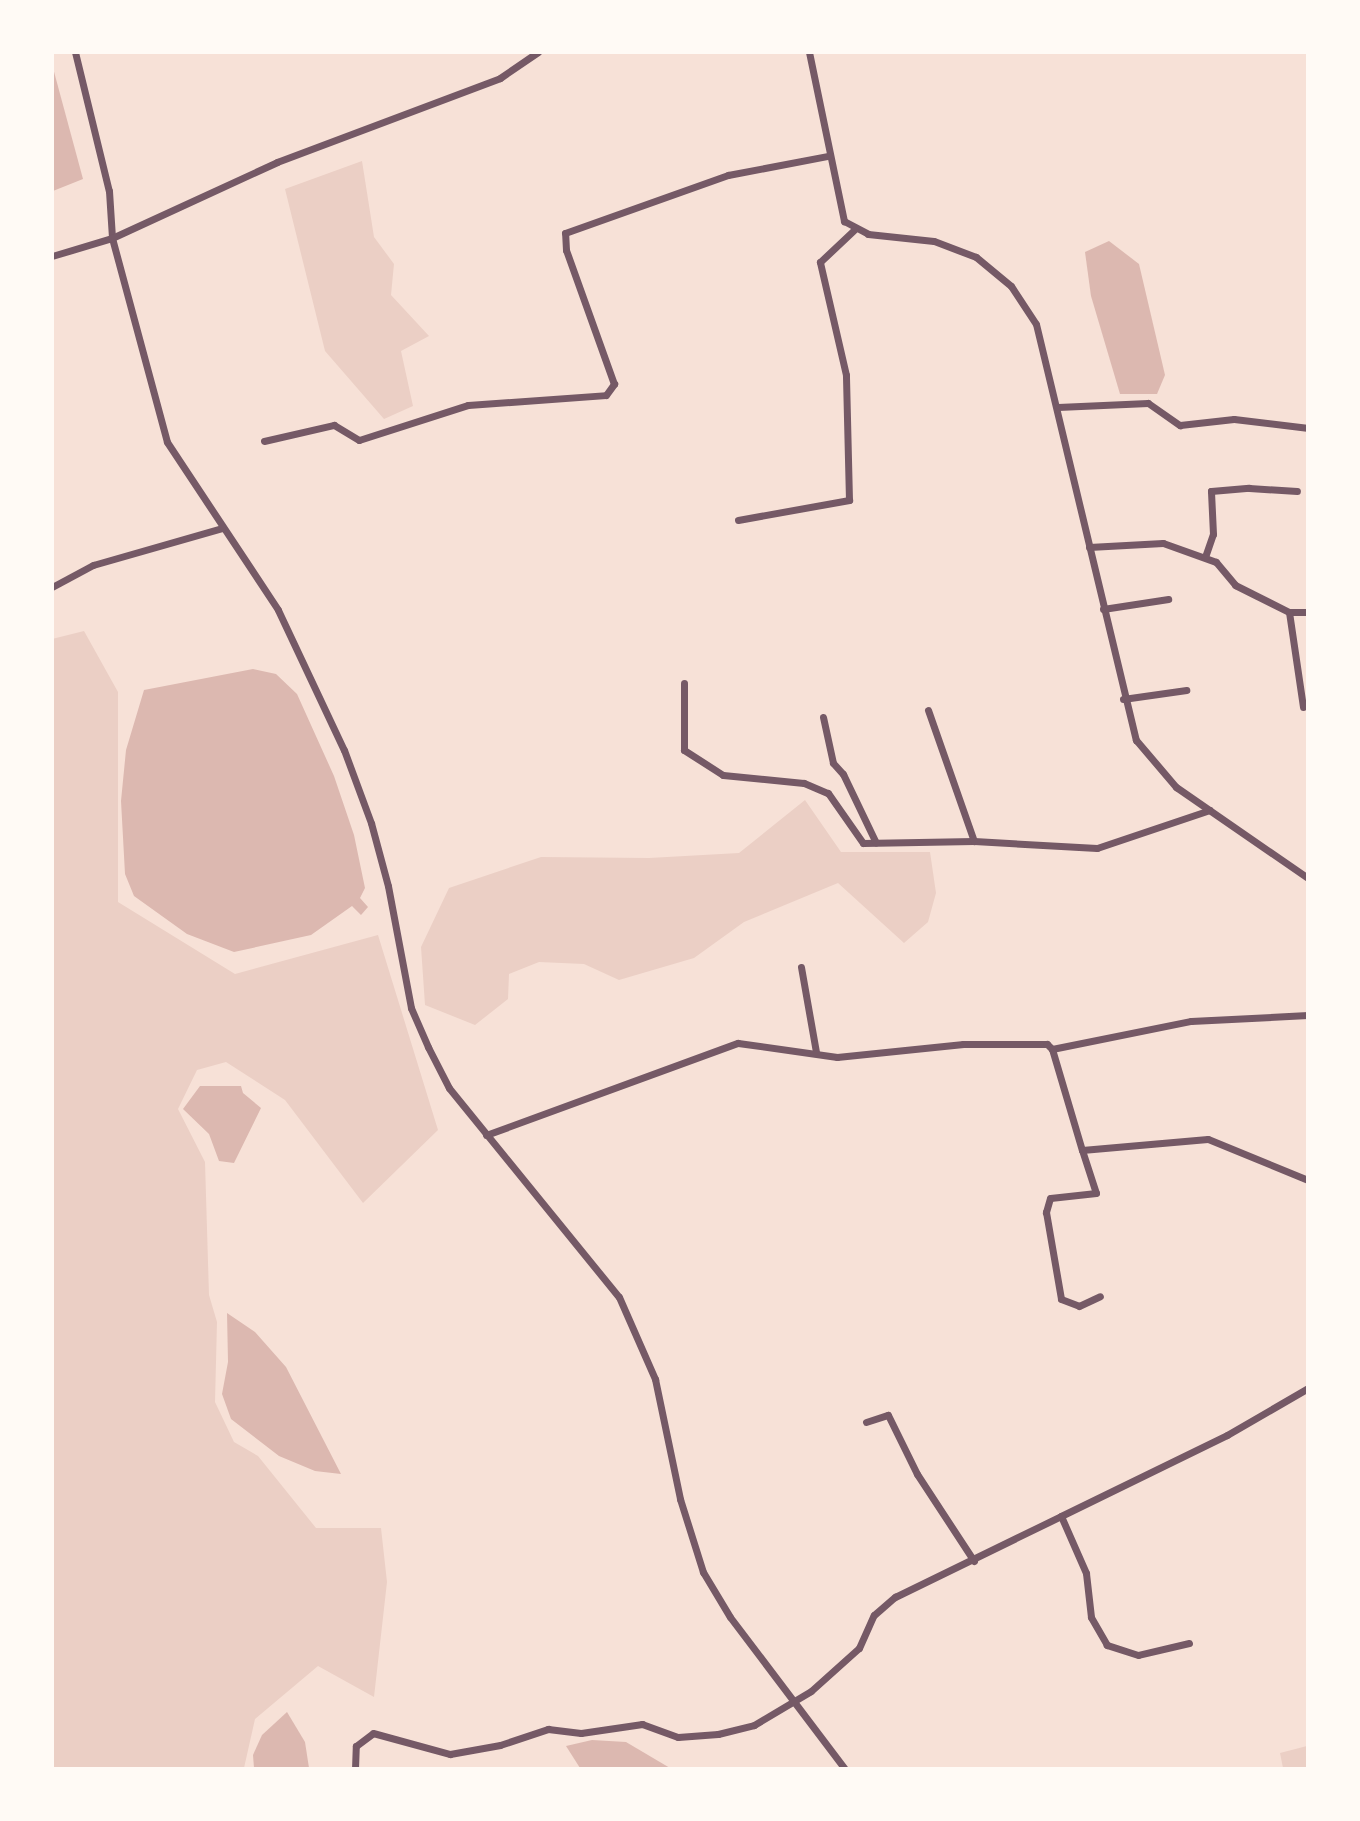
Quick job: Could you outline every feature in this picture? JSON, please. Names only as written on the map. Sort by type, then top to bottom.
[{"type":"street","points":[[75,52],[109,191],[112,238],[167,442],[278,610],[344,750],[388,886],[411,1008],[449,1088],[619,1297],[655,1379],[681,1499],[703,1572],[845,1769]]},
{"type":"street","points":[[52,256],[112,238],[277,162],[500,78],[538,52]]},
{"type":"street","points":[[809,52],[838,208],[855,230],[934,241],[956,247],[995,271],[1011,286],[1036,324],[1058,407],[1123,699],[1147,757],[1175,787],[1307,878]]},
{"type":"street","points":[[264,441],[334,425],[359,440],[468,405],[606,395],[614,384],[566,250],[565,233],[729,175],[828,156]]},
{"type":"street","points":[[738,520],[849,500],[846,375],[820,262],[855,230]]},
{"type":"street","points":[[1058,407],[1147,403],[1180,425],[1234,419],[1307,428]]},
{"type":"street","points":[[1205,557],[1213,534],[1211,491],[1249,488],[1297,491]]},
{"type":"street","points":[[52,587],[93,565],[222,528]]},
{"type":"street","points":[[1089,547],[1163,543],[1205,557],[1235,585],[1289,612],[1307,612]]},
{"type":"street","points":[[1103,609],[1168,599]]},
{"type":"street","points":[[1289,612],[1303,707]]},
{"type":"street","points":[[684,683],[684,750],[723,775],[804,783],[828,793],[863,843],[975,841],[1097,848],[1210,810]]},
{"type":"street","points":[[1123,699],[1186,690]]},
{"type":"street","points":[[928,710],[975,841]]},
{"type":"street","points":[[823,718],[833,763],[843,774],[876,843]]},
{"type":"street","points":[[801,967],[816,1052]]},
{"type":"street","points":[[1052,1049],[1191,1021],[1307,1015]]},
{"type":"street","points":[[486,1135],[710,1050],[738,1043],[837,1057],[891,1054],[963,1044],[1046,1044],[1052,1049],[1096,1193],[1049,1198],[1046,1212],[1061,1299],[1079,1307],[1100,1296]]},
{"type":"street","points":[[1082,1150],[1208,1139],[1307,1180]]},
{"type":"street","points":[[355,1769],[356,1746],[373,1733],[450,1754],[500,1745],[548,1729],[581,1733],[642,1724],[678,1737],[718,1734],[754,1725],[811,1691],[859,1648],[874,1615],[895,1597],[974,1561],[1217,1440],[1307,1388]]},
{"type":"street","points":[[866,1422],[888,1415],[917,1474],[974,1561]]},
{"type":"street","points":[[1061,1516],[1086,1573],[1091,1617],[1107,1644],[1138,1655],[1189,1643]]},
{"type":"shaded area","points":[[53,68],[83,179],[52,191]]},
{"type":"shaded area","points":[[362,161],[374,237],[394,264],[391,295],[429,336],[401,351],[413,406],[384,419],[325,351],[285,189]]},
{"type":"shaded area","points":[[1109,241],[1139,264],[1165,375],[1157,394],[1120,394],[1091,296],[1085,252]]},
{"type":"shaded area","points":[[84,631],[118,692],[118,902],[235,974],[378,935],[438,1130],[363,1203],[285,1100],[226,1062],[197,1070],[178,1109],[205,1162],[209,1295],[217,1322],[215,1402],[234,1442],[258,1456],[316,1528],[381,1528],[387,1582],[374,1697],[318,1666],[255,1719],[244,1768],[53,1768],[52,639]]},
{"type":"shaded area","points":[[253,669],[276,674],[297,694],[334,776],[354,835],[365,888],[360,898],[368,907],[361,915],[352,906],[311,935],[234,952],[187,934],[134,896],[125,874],[121,801],[126,750],[144,690]]},
{"type":"shaded area","points":[[805,800],[841,852],[930,852],[936,893],[928,922],[904,943],[838,883],[744,922],[694,958],[619,980],[584,964],[539,962],[509,974],[508,999],[475,1025],[425,1005],[421,947],[449,888],[541,857],[649,858],[739,853]]},
{"type":"shaded area","points":[[200,1086],[241,1086],[243,1093],[261,1108],[234,1163],[219,1161],[209,1134],[183,1109]]},
{"type":"shaded area","points":[[227,1313],[255,1332],[286,1367],[341,1474],[315,1471],[279,1456],[231,1419],[222,1394],[228,1362]]},
{"type":"shaded area","points":[[287,1712],[305,1742],[309,1768],[254,1768],[253,1755],[262,1735]]},
{"type":"shaded area","points":[[592,1740],[626,1742],[670,1768],[580,1768],[566,1746]]},
{"type":"shaded area","points":[[1307,1746],[1307,1768],[1283,1768],[1280,1753]]}]
